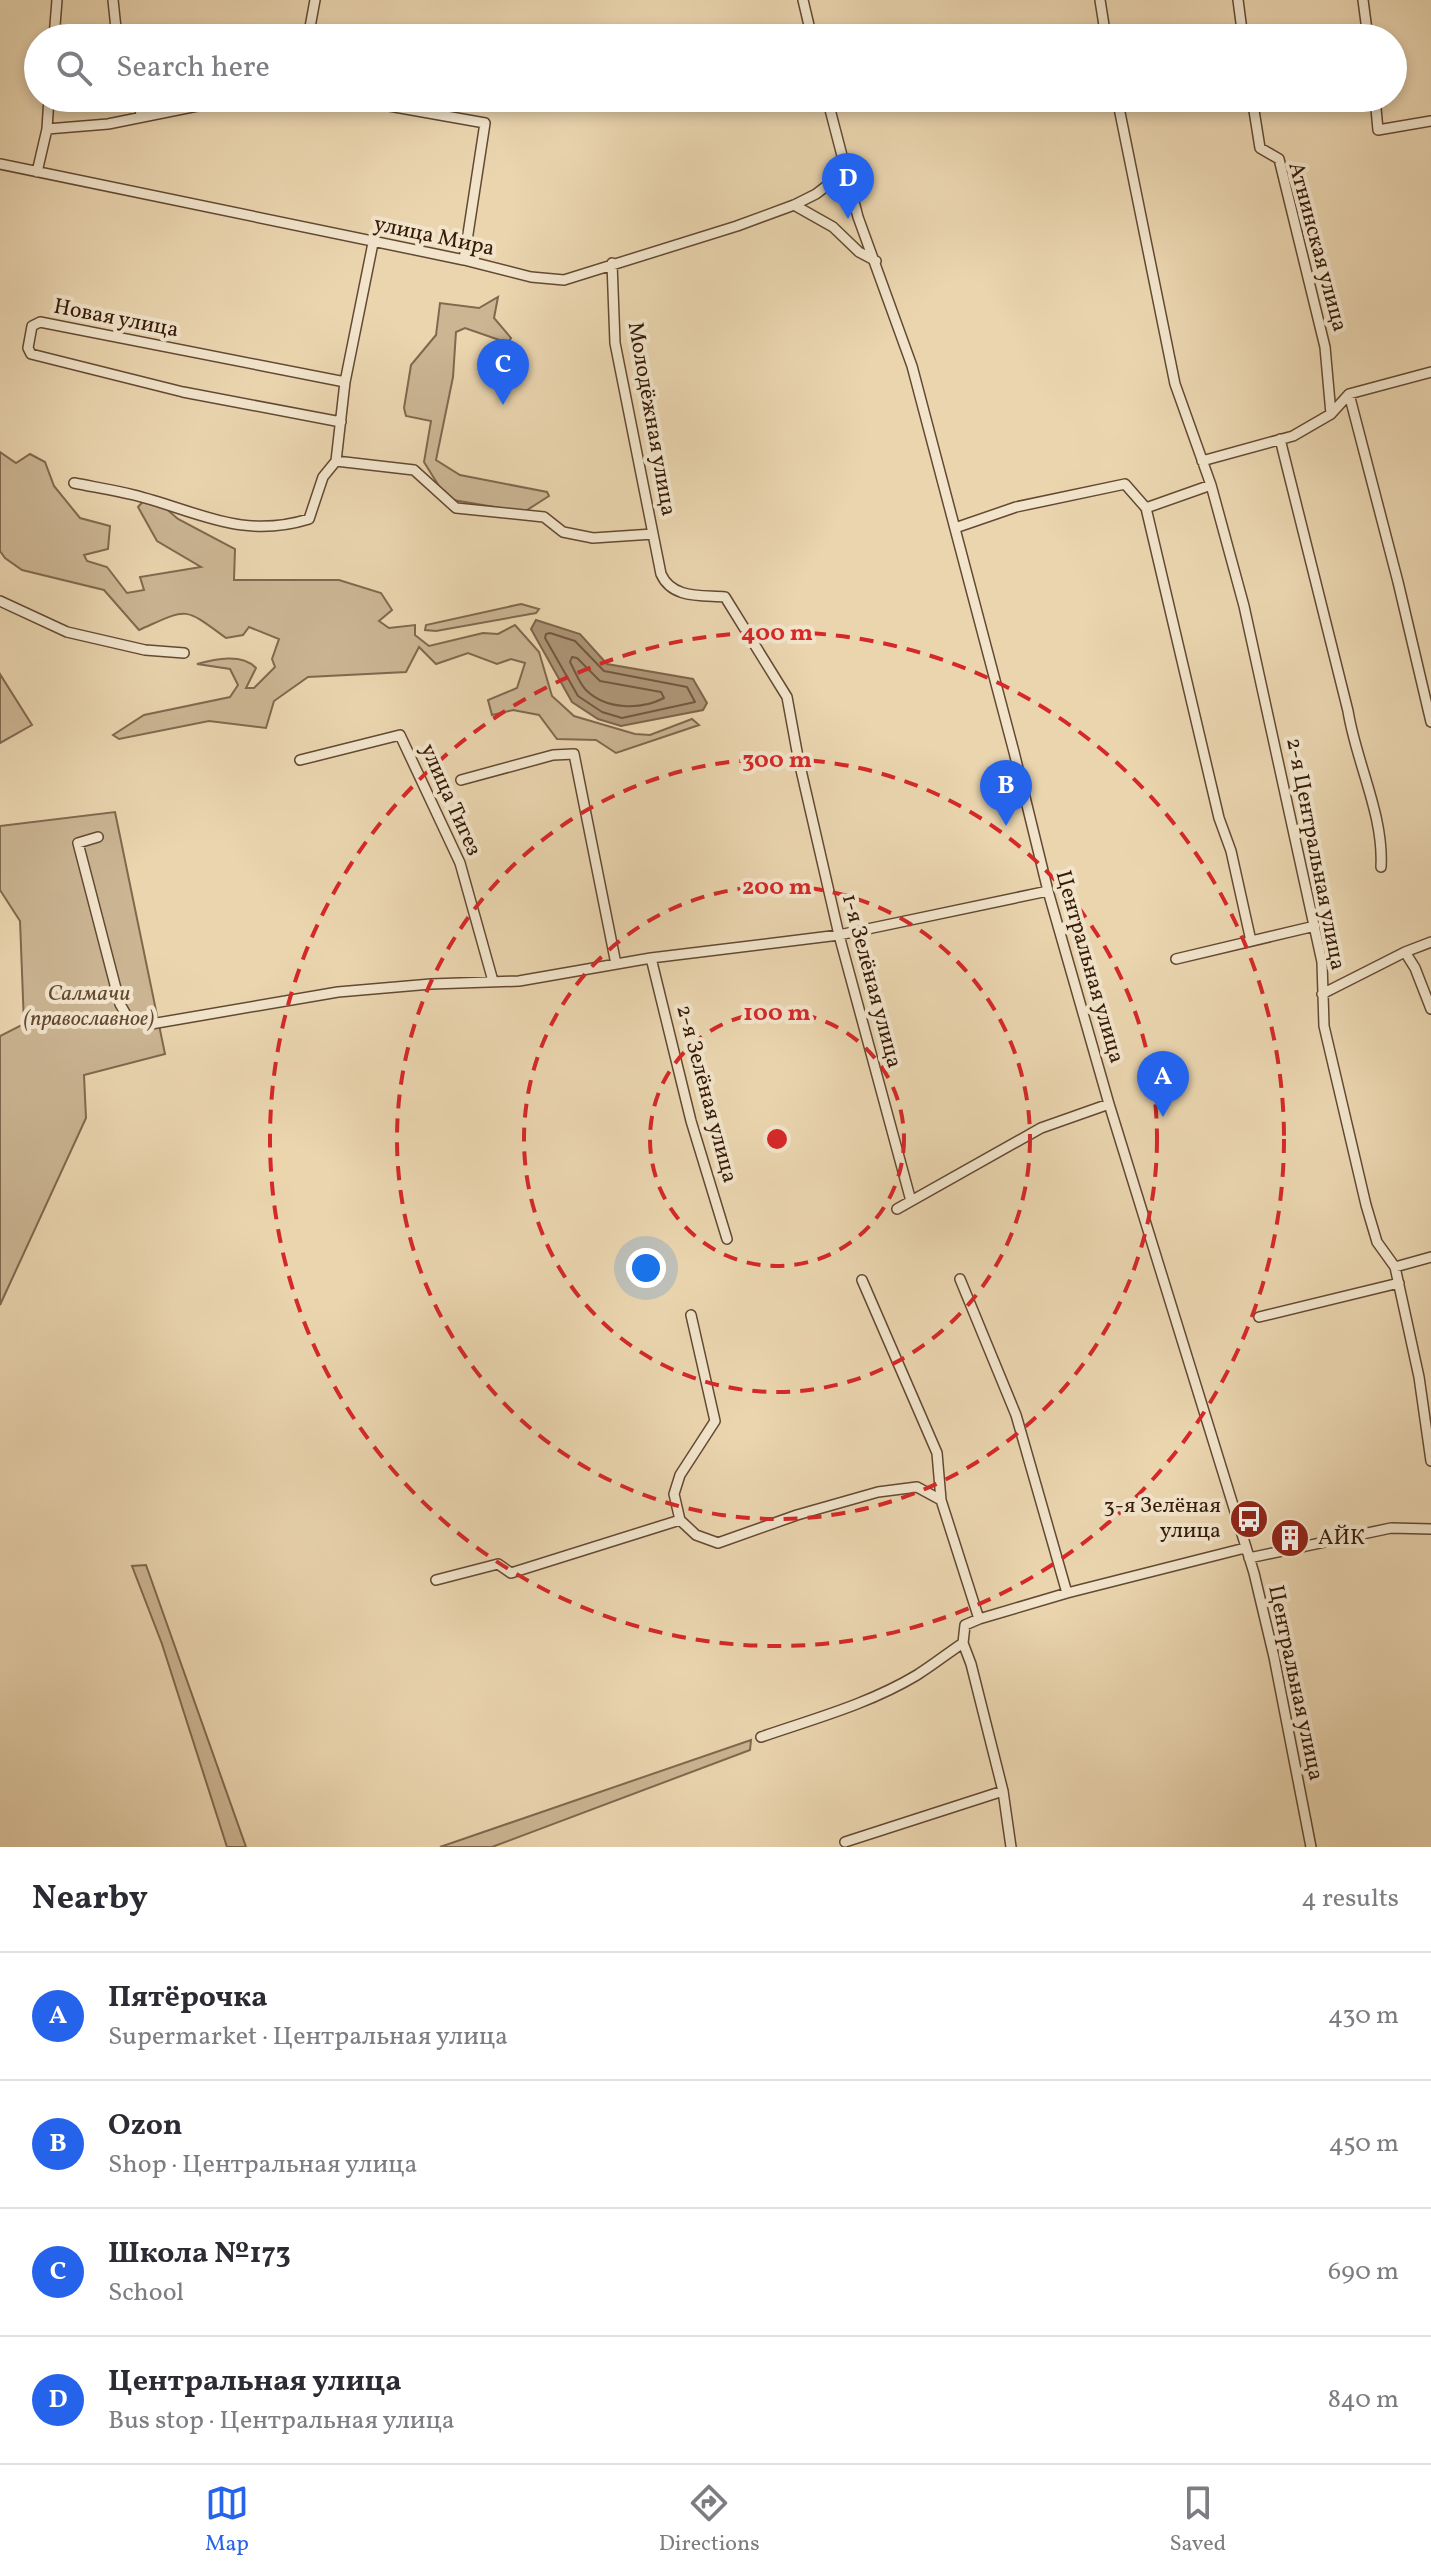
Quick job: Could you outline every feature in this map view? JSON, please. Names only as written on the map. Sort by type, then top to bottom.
[{"type":"street","points":[[55,24],[57,0]]},
{"type":"street","points":[[113,0],[116,24]]},
{"type":"street","points":[[311,24],[315,0]]},
{"type":"street","points":[[803,0],[809,24]]},
{"type":"street","points":[[1100,0],[1104,24]]},
{"type":"street","points":[[1238,0],[1241,24]]},
{"type":"street","points":[[1363,0],[1366,24]]},
{"type":"street","points":[[37,172],[48,112]]},
{"type":"street","points":[[140,112],[142,117]]},
{"type":"street","points":[[47,129],[97,126],[167,112]]},
{"type":"street","points":[[423,112],[485,123],[464,260]]},
{"type":"street","name":"Центральная улица","points":[[831,112],[858,217],[912,366],[1048,891],[1109,1104],[1247,1553],[1274,1657],[1311,1847]]},
{"type":"street","name":"2-я Центральная улица","points":[[1120,112],[1175,384],[1211,485],[1244,606],[1322,962],[1324,1026],[1377,1242],[1395,1267],[1399,1283],[1419,1377],[1431,1461]]},
{"type":"street","name":"Атнинская улица","points":[[1254,112],[1260,148],[1279,159],[1325,347],[1331,414]]},
{"type":"street","points":[[1376,112],[1378,130],[1431,121]]},
{"type":"street","name":"улица Мира","points":[[0,164],[464,260],[531,277],[564,280],[794,205],[816,194],[846,171]]},
{"type":"street","points":[[794,205],[833,227],[859,252],[876,261]]},
{"type":"street","points":[[74,483],[136,496],[179,511],[238,525],[282,527],[309,519],[323,477],[336,461],[345,382],[373,243]]},
{"type":"street","name":"Молодёжная улица","points":[[612,263],[615,343],[666,586],[678,592],[725,597]]},
{"type":"street","name":"Новая улица","points":[[341,422],[183,392],[31,354],[28,348],[32,326],[40,322],[345,382]]},
{"type":"street","points":[[1202,461],[1293,436],[1331,414],[1349,394],[1431,372]]},
{"type":"street","points":[[1349,394],[1431,722]]},
{"type":"street","points":[[1280,439],[1348,711],[1353,744],[1377,822],[1382,848],[1381,867]]},
{"type":"street","name":"Молодёжная улица","points":[[336,461],[414,470],[456,508],[544,517],[563,532],[593,538],[653,534]]},
{"type":"street","points":[[955,528],[1016,507],[1125,484],[1146,508],[1251,941]]},
{"type":"street","points":[[1146,508],[1211,485]]},
{"type":"street","name":"1-я Зелёная улица","points":[[725,597],[787,697],[839,935],[911,1201]]},
{"type":"street","points":[[0,601],[67,632],[145,650],[184,653]]},
{"type":"street","name":"улица Тигез","points":[[300,760],[400,735],[460,863],[493,981]]},
{"type":"street","points":[[461,780],[553,755],[574,754],[616,964]]},
{"type":"street","points":[[98,837],[78,843],[120,1004],[129,1020],[151,1024],[338,992],[519,981],[651,958],[839,935],[1048,891]]},
{"type":"street","points":[[1176,959],[1315,926]]},
{"type":"street","points":[[1322,994],[1431,942]]},
{"type":"street","points":[[1405,952],[1415,968],[1431,1009]]},
{"type":"street","name":"2-я Зелёная улица","points":[[651,958],[691,1121],[727,1239]]},
{"type":"street","points":[[897,1209],[1041,1128],[1109,1104]]},
{"type":"street","points":[[1395,1267],[1431,1257]]},
{"type":"street","points":[[960,1279],[1016,1415],[1067,1593]]},
{"type":"street","points":[[862,1280],[937,1453],[941,1500],[979,1619]]},
{"type":"street","points":[[1259,1317],[1399,1283]]},
{"type":"street","points":[[691,1315],[715,1421],[680,1475],[674,1494],[680,1520],[696,1535],[718,1543],[797,1515],[878,1492],[917,1487],[941,1500]]},
{"type":"street","points":[[436,1580],[498,1564],[511,1573],[680,1520]]},
{"type":"street","points":[[1011,1847],[1003,1791],[963,1643],[965,1625],[1067,1593],[1247,1553],[1391,1528],[1431,1529]]},
{"type":"street","points":[[761,1737],[896,1686],[963,1643]]},
{"type":"street","points":[[845,1842],[1003,1791]]},
{"type":"green space","points":[[498,297],[494,318],[511,338],[508,343],[465,328],[456,332],[453,377],[436,460],[460,475],[547,492],[549,496],[524,512],[447,499],[424,462],[431,421],[406,416],[404,408],[411,365],[436,335],[440,303],[479,308]]},
{"type":"green space","points":[[0,452],[16,463],[30,454],[45,462],[54,486],[80,518],[110,526],[108,549],[84,555],[87,561],[107,567],[127,593],[144,590],[140,577],[201,567],[157,541],[138,507],[146,498],[155,499],[178,519],[235,549],[234,580],[339,580],[381,593],[392,610],[379,621],[389,628],[415,625],[415,635],[429,646],[483,633],[498,634],[515,625],[539,652],[552,696],[574,716],[635,734],[650,735],[692,719],[699,725],[616,753],[596,740],[557,739],[539,715],[513,710],[492,715],[488,700],[517,688],[525,663],[511,659],[497,664],[468,653],[436,664],[419,647],[406,672],[308,677],[274,701],[266,728],[209,721],[119,739],[113,735],[144,715],[230,697],[238,685],[230,669],[197,664],[220,659],[243,660],[256,668],[246,688],[254,688],[275,667],[272,659],[279,639],[249,627],[243,635],[226,638],[201,620],[185,614],[168,617],[139,630],[104,590],[22,570],[0,551]]},
{"type":"green space","points":[[521,604],[539,609],[536,613],[436,631],[425,630],[426,625]]},
{"type":"green space","points":[[0,674],[32,725],[0,743]]},
{"type":"green space","name":"Салмачи (православное)","points":[[115,812],[165,1054],[84,1075],[86,1118],[0,1305],[0,1036],[24,1024],[20,921],[0,890],[0,826]]},
{"type":"green space","points":[[146,1565],[246,1847],[227,1847],[162,1644],[132,1566]]},
{"type":"green space","points":[[751,1740],[750,1750],[492,1847],[440,1847]]},
{"type":"water","points":[[536,620],[580,634],[607,664],[693,679],[707,703],[703,710],[621,726],[598,719],[572,702],[531,629]]},
{"type":"place","name":"Центральная улица","points":[[848,219]]},
{"type":"place","name":"Школа №173","points":[[503,405]]},
{"type":"place","name":"Ozon","points":[[1006,826]]},
{"type":"place","name":"Пятёрочка","points":[[1163,1117]]},
{"type":"place","name":"3-я Зелёная улица","points":[[1249,1519]]},
{"type":"place","name":"АЙК","points":[[1290,1538]]}]
